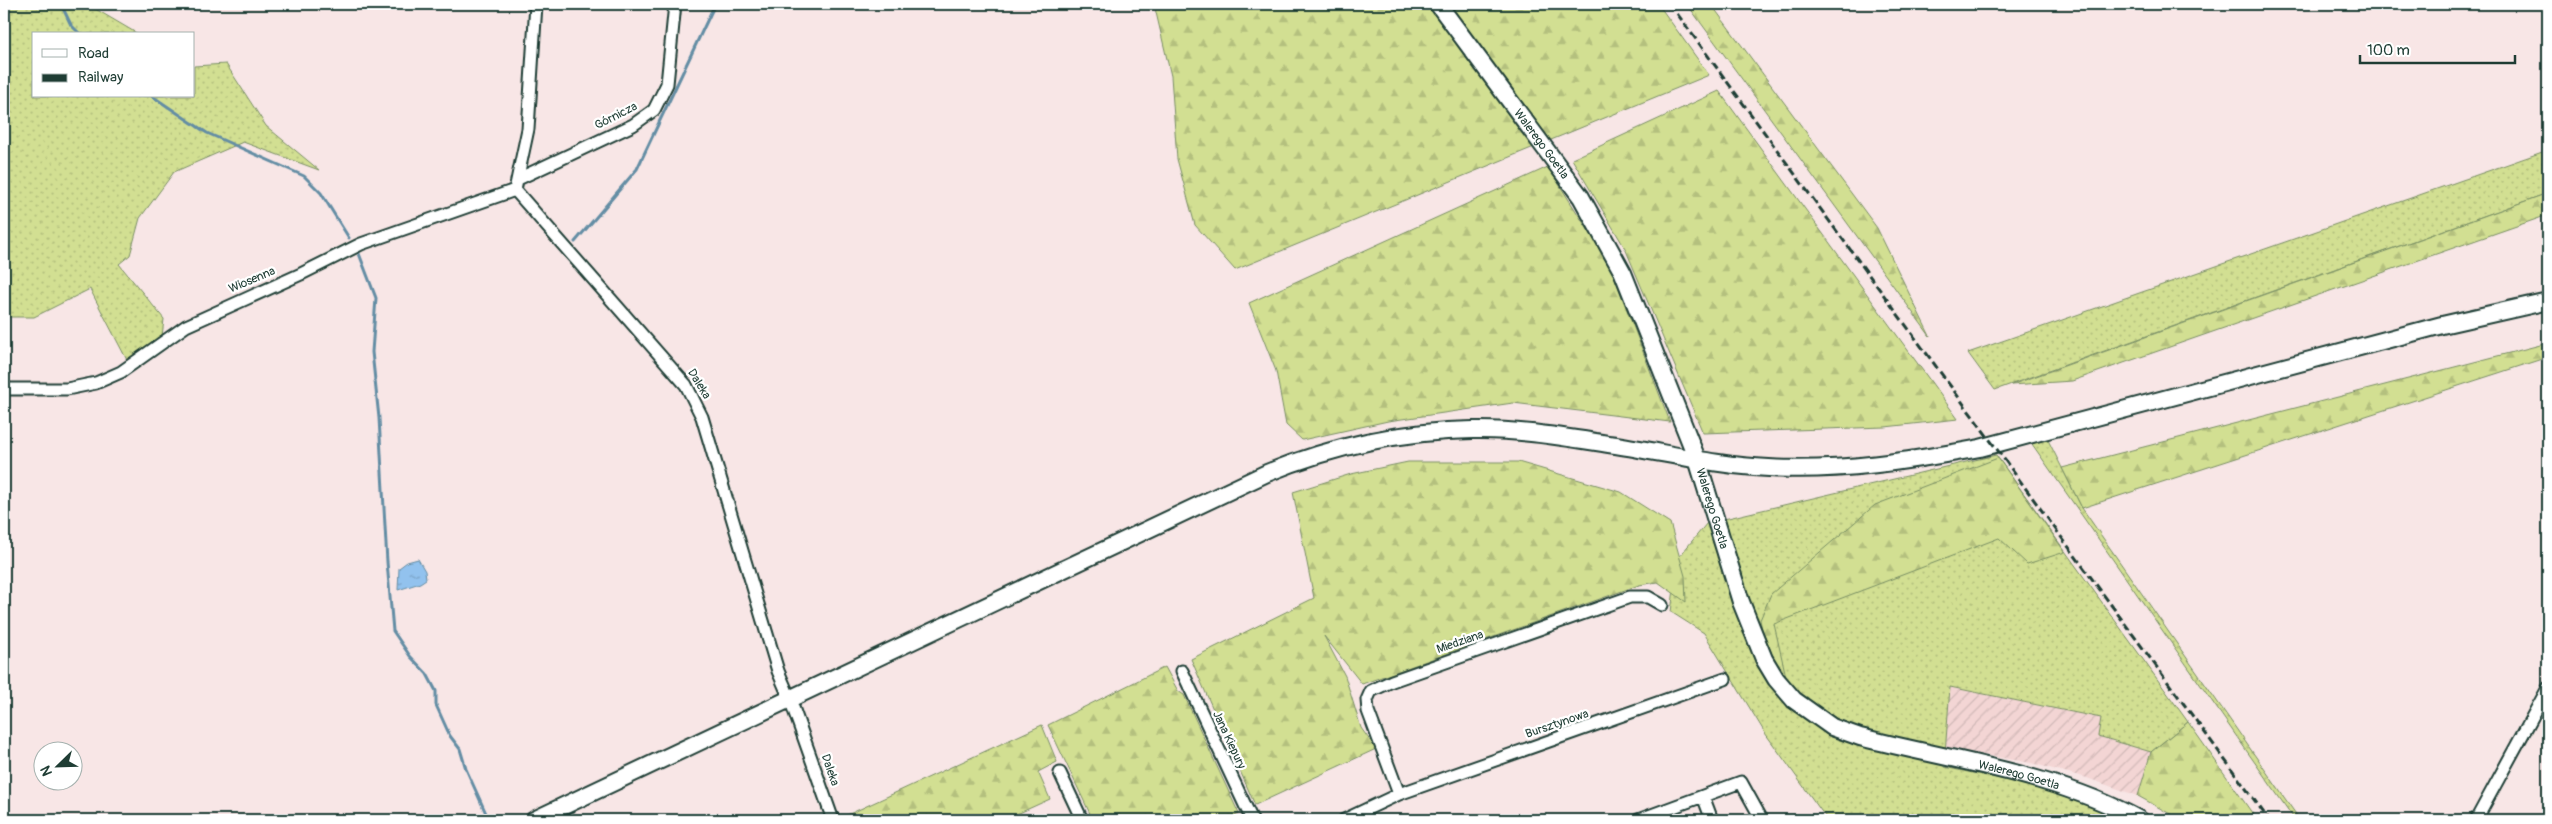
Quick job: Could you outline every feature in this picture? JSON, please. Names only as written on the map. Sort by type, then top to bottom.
[{"type":"main road","name":"Walerego Goetla","points":[[1438,4],[1581,197],[1623,273],[1697,460],[1752,635],[1776,679],[1794,700],[1832,727],[1860,737],[2062,786],[2095,798],[2140,820]]},
{"type":"main road","points":[[2442,325],[2548,292]]},
{"type":"main road","points":[[534,820],[1267,473],[1294,462],[1357,443],[1406,434],[1474,430],[1505,431],[1617,445],[1697,460],[1767,468],[1840,469],[1911,461],[1980,448],[2442,325],[2548,301]]},
{"type":"street","points":[[516,184],[528,129],[536,4]]},
{"type":"street","name":"Górnicza","points":[[516,184],[633,125],[654,110],[667,84],[675,4]]},
{"type":"street","name":"Wiosenna","points":[[4,389],[67,389],[96,383],[121,372],[186,326],[301,274],[361,244],[516,184]]},
{"type":"street","name":"Daleka","points":[[516,184],[673,370],[695,400],[778,671],[790,699],[832,820]]},
{"type":"street","name":"Miedziana","points":[[1399,794],[1368,711],[1367,700],[1371,691],[1400,678],[1630,597],[1648,597],[1662,605]]},
{"type":"street","name":"Jana Kiepury","points":[[1182,671],[1252,820]]},
{"type":"street","name":"Bursztynowa","points":[[1399,794],[1725,679]]},
{"type":"street","points":[[2476,820],[2548,688]]},
{"type":"street","points":[[1060,773],[1082,820]]},
{"type":"street","points":[[1638,820],[1741,782],[1762,820]]},
{"type":"street","points":[[1344,820],[1399,794]]},
{"type":"street","points":[[1703,796],[1712,820]]},
{"type":"shaded area","points":[[1950,687],[2101,718],[2098,736],[2151,752],[2138,796],[2087,778],[2031,763],[1945,748]]},
{"type":"green space","points":[[13,4],[87,4],[135,32],[32,32],[32,98],[195,98],[195,66],[226,64],[266,126],[319,170],[243,142],[174,172],[140,218],[130,255],[119,264],[164,319],[162,337],[129,364],[90,289],[34,317],[7,317],[4,307],[4,15]]},
{"type":"green space","points":[[1154,4],[1658,4],[1709,75],[1235,270],[1195,225],[1177,159],[1171,76]]},
{"type":"green space","points":[[1687,4],[1711,4],[1877,228],[1930,336]]},
{"type":"green space","points":[[1719,91],[1958,419],[1885,427],[1703,433],[1625,248],[1572,159]]},
{"type":"green space","points":[[2548,150],[2548,193],[1995,390],[1968,353]]},
{"type":"green space","points":[[1548,167],[1609,263],[1670,422],[1513,403],[1388,421],[1302,440],[1286,425],[1276,371],[1249,303]]},
{"type":"green space","points":[[2548,193],[2548,215],[2072,381],[2011,385]]},
{"type":"green space","points":[[2548,343],[2548,357],[2082,508],[2062,468]]},
{"type":"green space","points":[[2047,438],[2082,508],[2300,820],[2295,820],[2032,444]]},
{"type":"green space","points":[[1996,455],[2188,722],[2151,752],[2098,736],[2101,718],[1950,687],[1944,767],[2069,793],[2120,820],[1830,820],[1824,815],[1765,733],[1704,633],[1671,612],[1678,558],[1707,523]]},
{"type":"green space","points":[[1998,458],[2065,552],[2027,564],[1999,538],[1774,624],[1787,681],[1774,659],[1760,620],[1771,594],[1875,505]]},
{"type":"green space","points":[[1408,462],[1518,462],[1621,492],[1670,523],[1685,576],[1686,602],[1658,582],[1639,585],[1362,684],[1324,636],[1345,676],[1361,728],[1376,749],[1255,805],[1191,659],[1314,598],[1293,492],[1351,474]]},
{"type":"green space","points":[[1165,667],[1178,691],[1184,695],[1239,814],[1226,820],[1093,820],[1048,725]]},
{"type":"green space","points":[[2188,722],[2257,820],[2181,820],[2138,796],[2151,752]]},
{"type":"green space","points":[[1042,725],[1057,762],[1038,772],[1050,799],[1004,820],[847,820],[845,816]]},
{"type":"water","points":[[418,559],[425,571],[426,579],[420,583],[398,590],[399,568],[407,562]]},
{"type":"waterway","points":[[61,4],[71,25],[78,32]]},
{"type":"waterway","points":[[575,242],[637,169],[715,4]]},
{"type":"waterway","points":[[155,98],[207,133],[304,176],[321,193],[349,238]]},
{"type":"waterway","points":[[358,251],[376,298],[372,352],[379,418],[393,631],[410,656],[427,674],[436,691],[436,705],[450,736],[460,749],[466,769],[489,820]]},
{"type":"railway","points":[[1670,4],[2269,820]]}]
